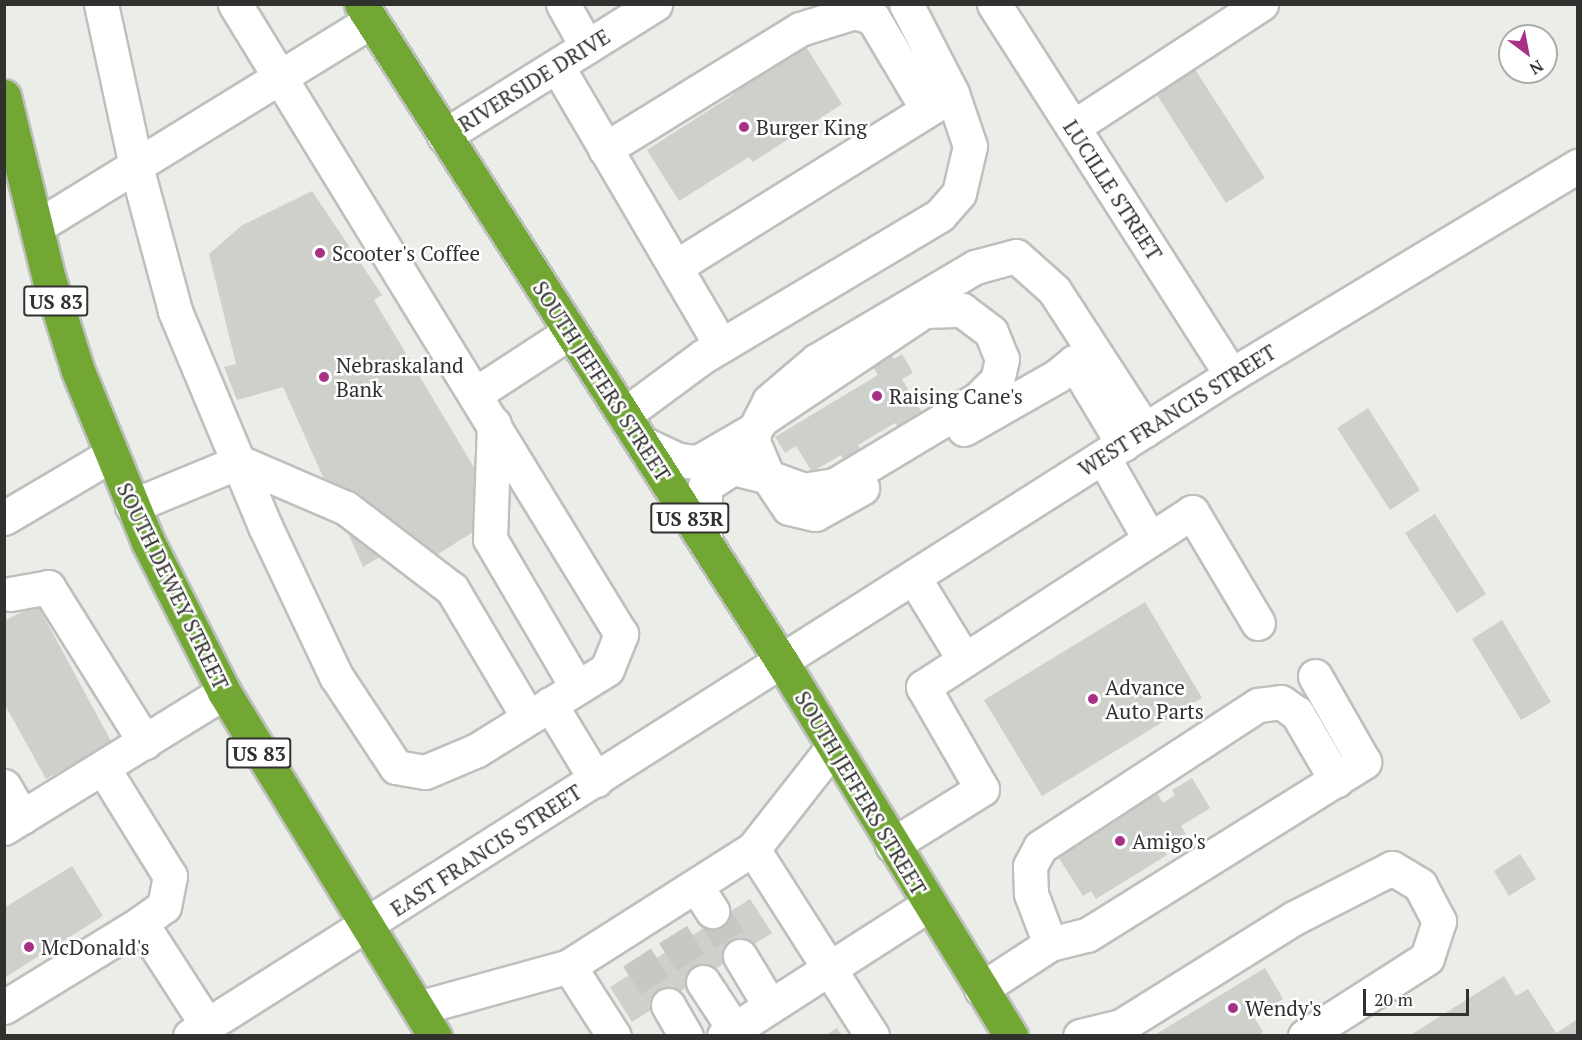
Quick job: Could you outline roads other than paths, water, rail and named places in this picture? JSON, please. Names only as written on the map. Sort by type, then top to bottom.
[{"type":"highway","name":"SOUTH JEFFERS STREET","points":[[366,13],[782,662],[928,905],[1011,1035]]},
{"type":"highway","name":"SOUTH DEWEY STREET","points":[[4,96],[36,227],[75,361],[132,506],[224,692],[435,1035]]},
{"type":"street","points":[[101,4],[136,166],[175,311],[239,462],[336,676],[396,767],[425,772],[477,750],[607,669],[621,633],[235,4]]},
{"type":"street","points":[[563,4],[587,47]]},
{"type":"street","name":"RIVERSIDE DRIVE","points":[[444,136],[655,4]]},
{"type":"street","points":[[906,4],[940,101]]},
{"type":"street","name":"LUCILLE STREET","points":[[994,4],[1231,375]]},
{"type":"street","points":[[1073,127],[1261,4]]},
{"type":"street","points":[[605,149],[800,29],[855,12],[873,18],[940,101],[970,146],[959,194],[940,215],[721,345],[625,414]]},
{"type":"street","points":[[36,227],[279,78],[366,13]]},
{"type":"street","points":[[557,66],[721,345]]},
{"type":"street","points":[[675,267],[940,101]]},
{"type":"street","name":"WEST FRANCIS STREET","points":[[782,662],[1231,375],[1578,166]]},
{"type":"street","points":[[1079,348],[1058,376],[815,514],[789,508],[768,477],[753,441],[755,429],[769,401],[816,361],[975,267],[1016,256],[1054,290],[1124,444],[1149,538]]},
{"type":"street","points":[[642,443],[678,459],[698,462],[755,429],[762,419],[924,311],[962,310],[991,332],[1002,360],[998,381],[978,399],[835,485],[804,490],[733,468],[705,486],[705,542]]},
{"type":"street","points":[[475,394],[570,332]]},
{"type":"street","points":[[494,424],[490,539],[552,703],[596,780]]},
{"type":"street","points":[[4,518],[111,455]]},
{"type":"street","points":[[132,506],[239,462],[346,508],[452,589],[552,703]]},
{"type":"street","points":[[892,845],[982,789],[923,687],[963,658],[1149,538],[1192,512],[1258,623]]},
{"type":"street","points":[[914,578],[963,658]]},
{"type":"street","points":[[6,592],[48,587],[145,742]]},
{"type":"street","name":"EAST FRANCIS STREET","points":[[199,1030],[367,927],[782,662]]},
{"type":"street","points":[[981,988],[1050,944],[1087,935],[1364,762],[1315,676]]},
{"type":"street","points":[[4,786],[13,822],[224,692]]},
{"type":"street","points":[[1050,944],[1031,894],[1030,866],[1040,847],[1258,705],[1281,702],[1297,713],[1336,780]]},
{"type":"street","points":[[418,1008],[569,966],[629,945],[704,898],[753,849],[833,747]]},
{"type":"street","points":[[4,1007],[141,923],[164,906],[170,876],[103,768]]},
{"type":"street","points":[[753,849],[831,967],[872,1035]]},
{"type":"street","points":[[1080,1035],[1121,1026],[1294,918],[1392,868],[1420,885],[1439,921],[1427,958],[1305,1035]]},
{"type":"street","points":[[703,982],[729,1032],[928,905]]},
{"type":"street","points":[[141,923],[199,1030]]},
{"type":"street","points":[[740,956],[770,1006]]},
{"type":"street","points":[[569,966],[614,1035]]},
{"type":"street","points":[[668,1005],[686,1035]]},
{"type":"tunnel","points":[[712,911],[740,956]]},
{"type":"tunnel","points":[[673,934],[703,982]]},
{"type":"tunnel","points":[[637,957],[668,1005]]},
{"type":"place","name":"Burger King","points":[[744,127]]},
{"type":"place","name":"Scooter's Coffee","points":[[320,253]]},
{"type":"place","name":"Nebraskaland Bank","points":[[324,377]]},
{"type":"place","name":"Raising Cane's","points":[[877,396]]},
{"type":"place","name":"Advance Auto Parts","points":[[1093,699]]},
{"type":"place","name":"Amigo's","points":[[1120,841]]},
{"type":"place","name":"McDonald's","points":[[29,947]]},
{"type":"place","name":"Wendy's","points":[[1233,1008]]}]
